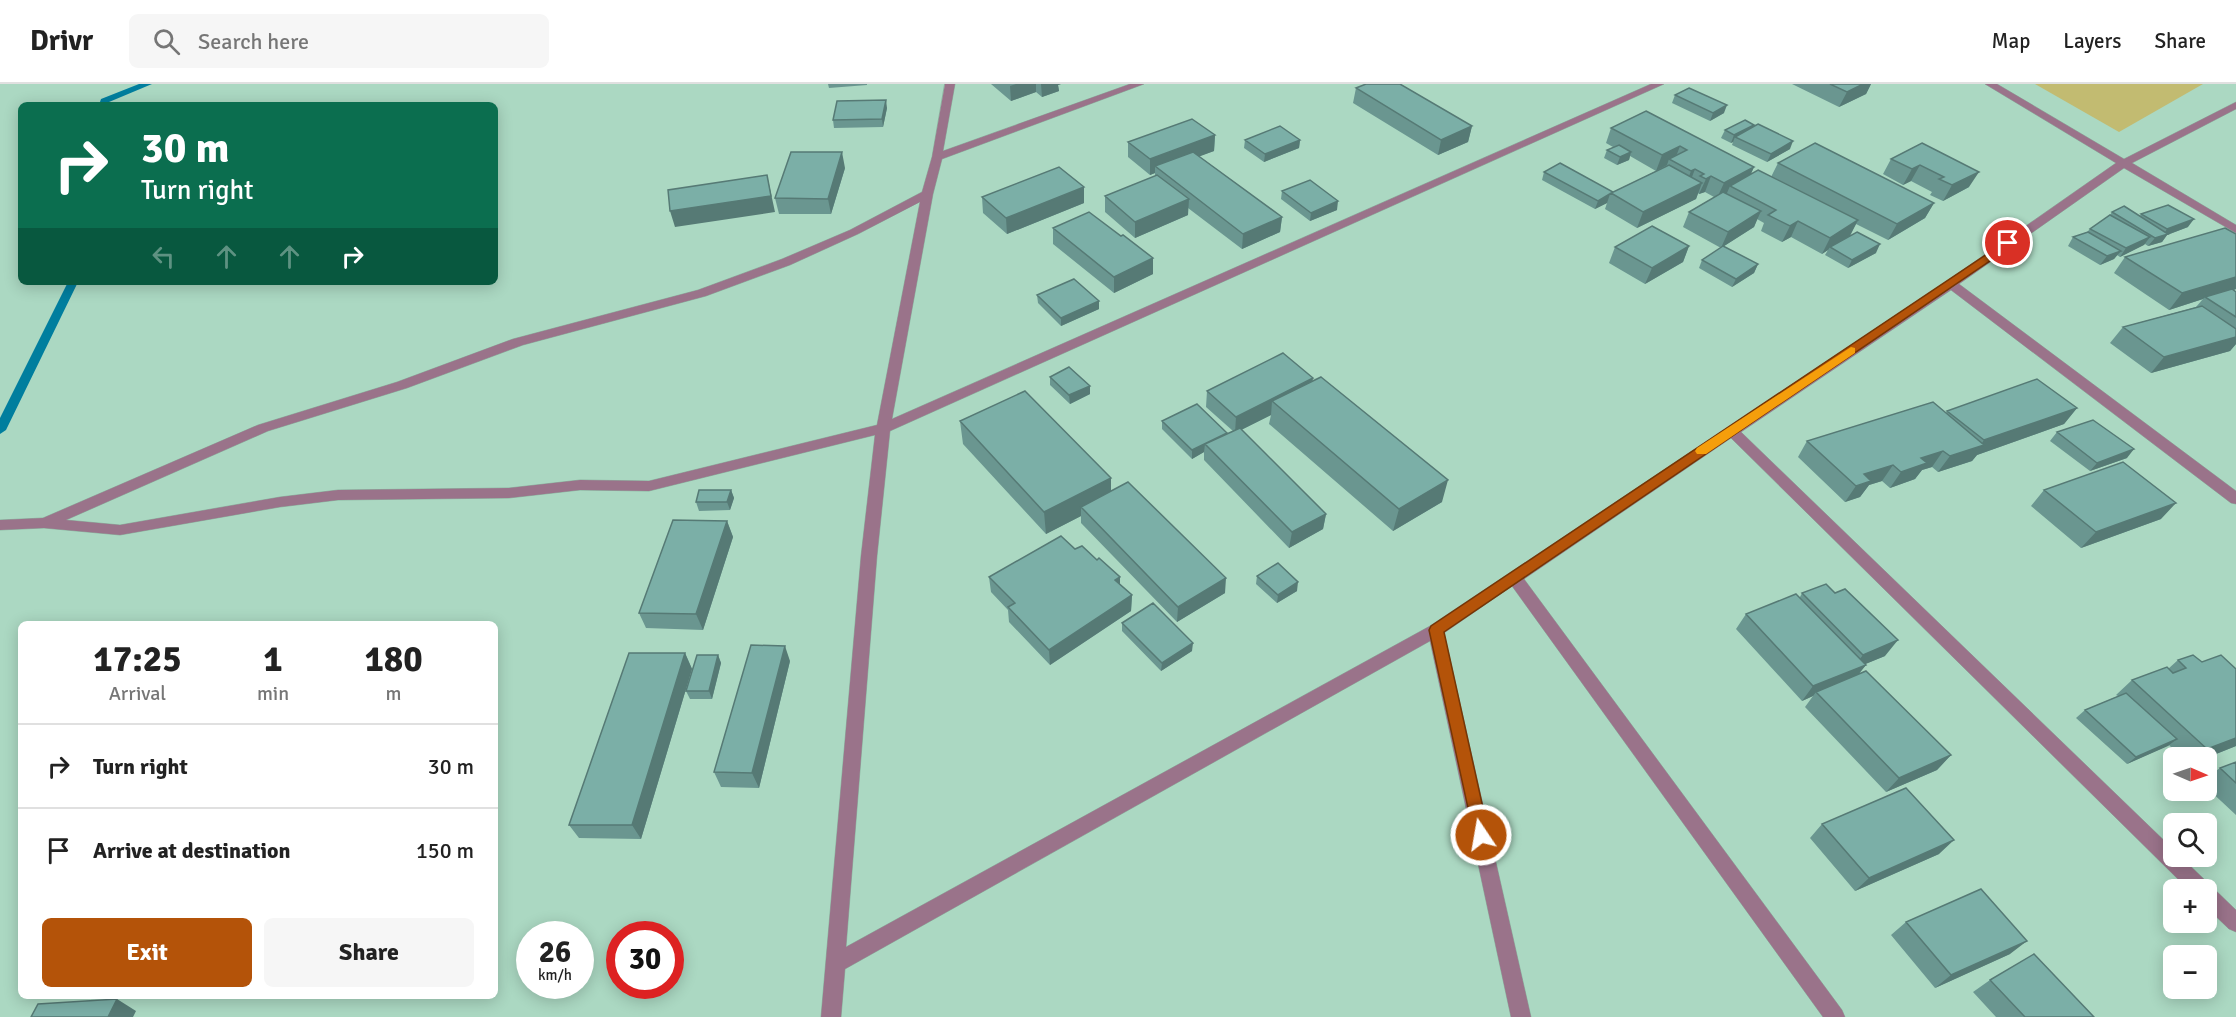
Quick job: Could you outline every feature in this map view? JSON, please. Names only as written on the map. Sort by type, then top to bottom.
[{"type":"street","points":[[831,1017],[869,556],[883,428],[950,84]]},
{"type":"street","points":[[937,157],[1139,84]]},
{"type":"street","points":[[0,525],[44,523],[120,530],[269,504],[338,495],[509,493],[580,485],[649,486],[883,428],[1659,84]]},
{"type":"street","points":[[1990,84],[2236,230]]},
{"type":"street","points":[[837,963],[1436,630],[1951,284],[2124,163],[2236,105]]},
{"type":"street","points":[[44,523],[263,428],[402,385],[518,342],[702,293],[786,262],[927,194]]},
{"type":"street","points":[[1951,284],[2236,499]]},
{"type":"street","points":[[1732,431],[2191,879]]},
{"type":"street","points":[[1514,578],[1835,1017]]},
{"type":"street","points":[[1436,630],[1521,1017]]},
{"type":"street","points":[[2217,905],[2236,923]]},
{"type":"shaded area","points":[[2035,84],[2203,84],[2119,132]]},
{"type":"building","points":[[1366,84],[1400,84],[1472,126],[1441,140],[1356,88]]},
{"type":"building","points":[[1830,84],[1863,84],[1847,92]]},
{"type":"building","points":[[1689,88],[1727,105],[1713,113],[1675,95]]},
{"type":"building","points":[[886,100],[882,119],[833,120],[837,101]]},
{"type":"building","points":[[1646,111],[1754,167],[1724,183],[1711,176],[1706,179],[1700,176],[1704,174],[1695,169],[1691,171],[1669,159],[1687,150],[1680,146],[1662,155],[1611,128]]},
{"type":"building","points":[[1192,119],[1215,135],[1150,159],[1128,142]]},
{"type":"building","points":[[1745,120],[1754,125],[1734,135],[1725,130]]},
{"type":"building","points":[[1758,124],[1793,141],[1771,154],[1735,137]]},
{"type":"building","points":[[1280,126],[1300,140],[1265,154],[1245,140]]},
{"type":"building","points":[[1815,143],[1934,203],[1897,224],[1778,163]]},
{"type":"building","points":[[1922,143],[1979,172],[1952,185],[1939,179],[1944,177],[1920,165],[1912,169],[1891,159]]},
{"type":"building","points":[[1619,145],[1631,152],[1620,157],[1607,150]]},
{"type":"building","points":[[791,152],[842,152],[828,199],[775,198]]},
{"type":"building","points":[[1193,152],[1282,217],[1243,234],[1155,166]]},
{"type":"building","points":[[1560,163],[1613,192],[1598,201],[1544,172]]},
{"type":"building","points":[[1669,165],[1702,183],[1643,212],[1611,193]]},
{"type":"building","points":[[1059,167],[1084,187],[1006,218],[982,197]]},
{"type":"building","points":[[1758,170],[1858,220],[1830,238],[1798,221],[1790,226],[1768,215],[1776,210],[1730,186]]},
{"type":"building","points":[[767,175],[771,196],[670,211],[668,190]]},
{"type":"building","points":[[1157,175],[1189,199],[1135,222],[1105,196]]},
{"type":"building","points":[[1310,180],[1338,201],[1311,213],[1282,191]]},
{"type":"building","points":[[1723,192],[1761,211],[1728,232],[1689,212]]},
{"type":"building","points":[[2168,205],[2194,219],[2167,229],[2141,214]]},
{"type":"building","points":[[2124,206],[2168,234],[2155,238],[2112,212]]},
{"type":"building","points":[[1089,212],[1153,258],[1114,277],[1053,228]]},
{"type":"building","points":[[2110,215],[2150,237],[2126,248],[2090,229]]},
{"type":"building","points":[[1652,226],[1689,246],[1652,268],[1615,247]]},
{"type":"building","points":[[2225,228],[2236,234],[2236,277],[2182,293],[2125,257]]},
{"type":"building","points":[[1857,232],[1880,244],[1852,260],[1830,247]]},
{"type":"building","points":[[2088,232],[2121,251],[2107,256],[2073,237]]},
{"type":"building","points":[[1723,246],[1758,264],[1736,279],[1702,260]]},
{"type":"building","points":[[1074,279],[1099,301],[1061,318],[1037,295]]},
{"type":"building","points":[[2232,289],[2236,292],[2236,317],[2205,297]]},
{"type":"building","points":[[2202,306],[2236,329],[2236,337],[2164,357],[2123,327]]},
{"type":"building","points":[[1283,353],[1313,378],[1236,417],[1207,391]]},
{"type":"building","points":[[1069,367],[1090,386],[1069,395],[1050,377]]},
{"type":"building","points":[[1321,377],[1448,480],[1399,509],[1272,401]]},
{"type":"building","points":[[2037,379],[2077,408],[1984,440],[1947,411]]},
{"type":"building","points":[[1025,391],[1111,478],[1044,512],[960,421]]},
{"type":"building","points":[[1933,402],[1984,445],[1950,456],[1943,451],[1921,458],[1927,463],[1901,472],[1893,465],[1864,474],[1871,481],[1856,486],[1807,441]]},
{"type":"building","points":[[1197,404],[1227,433],[1192,450],[1162,421]]},
{"type":"building","points":[[2093,420],[2134,449],[2097,463],[2057,432]]},
{"type":"building","points":[[1240,428],[1326,514],[1292,532],[1205,444]]},
{"type":"building","points":[[2123,462],[2176,503],[2096,532],[2044,490]]},
{"type":"building","points":[[1128,482],[1226,578],[1178,607],[1081,507]]},
{"type":"building","points":[[699,490],[731,490],[727,502],[696,502]]},
{"type":"building","points":[[673,520],[727,521],[696,614],[639,613]]},
{"type":"building","points":[[1061,536],[1075,549],[1082,546],[1097,560],[1099,558],[1120,577],[1115,580],[1132,595],[1049,650],[1008,607],[1015,603],[989,577]]},
{"type":"building","points":[[1278,563],[1298,582],[1278,595],[1257,576]]},
{"type":"building","points":[[1826,584],[1835,593],[1845,589],[1898,640],[1863,655],[1802,593]]},
{"type":"building","points":[[1796,594],[1866,665],[1813,686],[1746,614]]},
{"type":"building","points":[[1153,603],[1193,643],[1162,663],[1122,623]]},
{"type":"building","points":[[751,645],[785,646],[752,773],[714,772]]},
{"type":"building","points":[[629,653],[685,653],[632,825],[569,825]]},
{"type":"building","points":[[697,655],[718,655],[709,691],[686,691]]},
{"type":"building","points":[[2193,655],[2202,662],[2221,655],[2236,669],[2236,738],[2212,747],[2205,747],[2132,680],[2167,667],[2173,673],[2186,668],[2178,660]]},
{"type":"building","points":[[1866,671],[1951,755],[1899,778],[1816,692]]},
{"type":"building","points":[[2126,693],[2177,739],[2136,757],[2085,710]]},
{"type":"building","points":[[2236,762],[2236,783],[2220,768]]},
{"type":"building","points":[[1906,788],[1954,840],[1869,878],[1822,824]]},
{"type":"building","points":[[1981,889],[2027,941],[1951,975],[1906,922]]},
{"type":"building","points":[[2034,954],[2094,1017],[2025,1017],[1990,980]]},
{"type":"building","points":[[117,999],[108,1017],[31,1017],[38,1004]]},
{"type":"waterway","points":[[104,102],[147,84]]},
{"type":"waterway","points":[[0,430],[72,285]]},
{"type":"slow traffic","points":[[1701,451],[1851,351]]},
{"type":"route","points":[[1481,835],[1436,630],[2008,243]]}]
